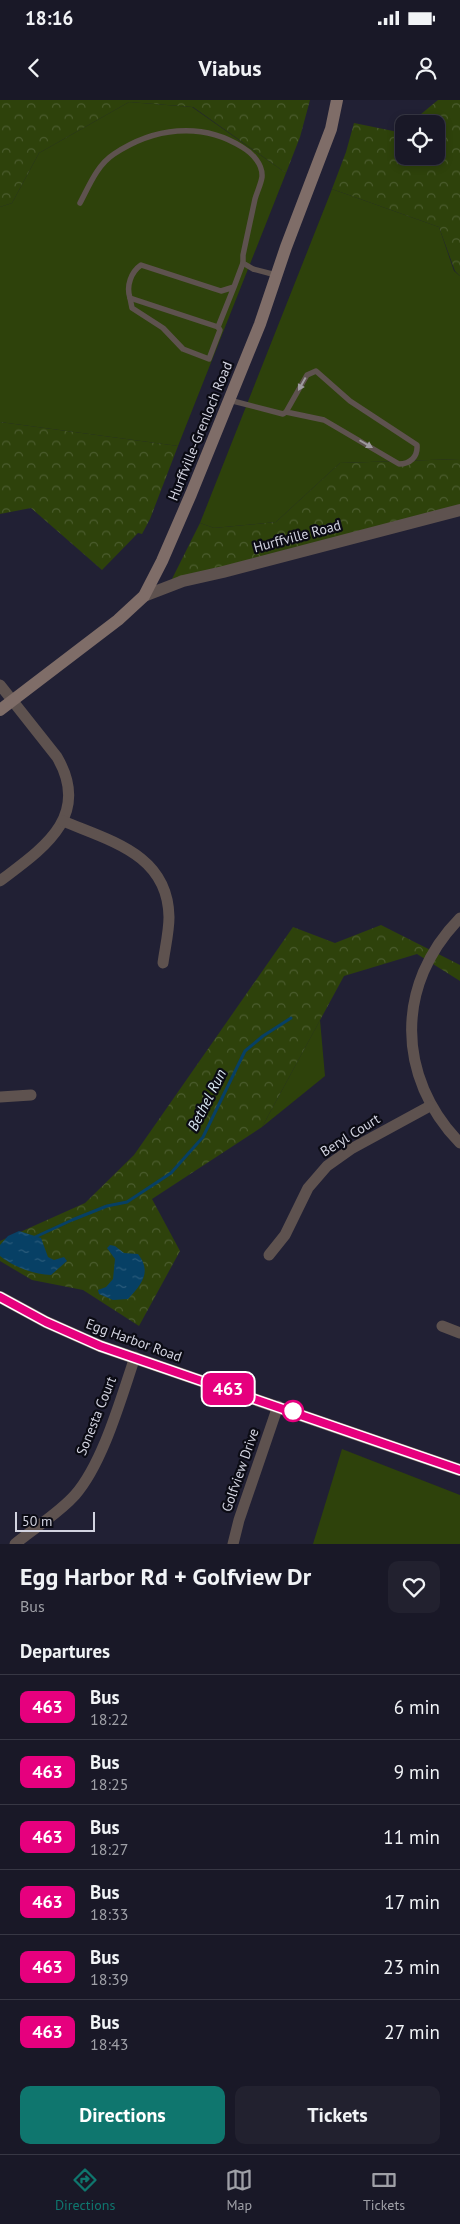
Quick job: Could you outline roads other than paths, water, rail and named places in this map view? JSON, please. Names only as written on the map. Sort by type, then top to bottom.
[{"type":"main road","name":"Hurffville-Grenloch Road","points":[[0,710],[118,620],[144,596],[166,552],[260,324],[330,129],[337,100]]},
{"type":"main road","name":"Egg Harbor Road","points":[[0,1297],[70,1333],[460,1470]]},
{"type":"street","name":"Hurffville Road","points":[[144,596],[183,581],[460,510]]},
{"type":"street","points":[[0,685],[48,745],[63,768],[68,796],[63,821],[58,831],[42,849],[0,881]]},
{"type":"street","points":[[63,821],[136,853],[155,874],[160,882],[168,906],[167,936],[163,963]]},
{"type":"street","points":[[460,918],[443,937],[430,957],[418,984],[412,1008],[411,1031],[414,1063],[430,1106],[460,1143]]},
{"type":"street","points":[[0,1097],[31,1095]]},
{"type":"street","name":"Beryl Court","points":[[268,1254],[285,1236],[308,1188],[327,1166],[351,1149],[430,1106]]},
{"type":"street","points":[[442,1326],[460,1333]]},
{"type":"street","name":"Sonesta Court","points":[[15,1544],[68,1502],[82,1485],[109,1432],[135,1357]]},
{"type":"street","name":"Golfview Drive","points":[[234,1544],[239,1520],[278,1406]]},
{"type":"lane","points":[[80,203],[98,169],[112,155],[138,140],[153,134],[189,130],[205,130],[226,138],[253,154],[258,161],[262,177],[244,249],[243,263],[234,287],[218,328],[220,330],[209,359],[190,353],[175,342],[163,328],[132,308],[128,290],[134,270],[141,265],[221,291],[234,287]]},
{"type":"lane","points":[[243,263],[254,269],[276,275]]},
{"type":"lane","points":[[130,298],[218,328]]},
{"type":"lane","points":[[230,400],[283,414],[286,412],[324,420],[399,464],[406,464],[412,460],[418,451],[417,445],[350,401],[316,371],[307,375],[286,412]]},
{"type":"water","points":[[19,1231],[41,1238],[48,1257],[54,1260],[64,1257],[67,1261],[51,1275],[18,1267],[5,1260],[0,1256],[0,1245],[8,1236]]},
{"type":"water","points":[[110,1245],[115,1246],[124,1253],[138,1254],[142,1260],[145,1272],[143,1278],[128,1299],[113,1300],[99,1294],[98,1290],[106,1287],[113,1279],[115,1259],[107,1248]]},
{"type":"waterway","name":"Bethel Run","points":[[33,1238],[107,1206],[127,1202],[171,1173],[203,1137],[245,1051],[263,1036],[291,1018]]}]
